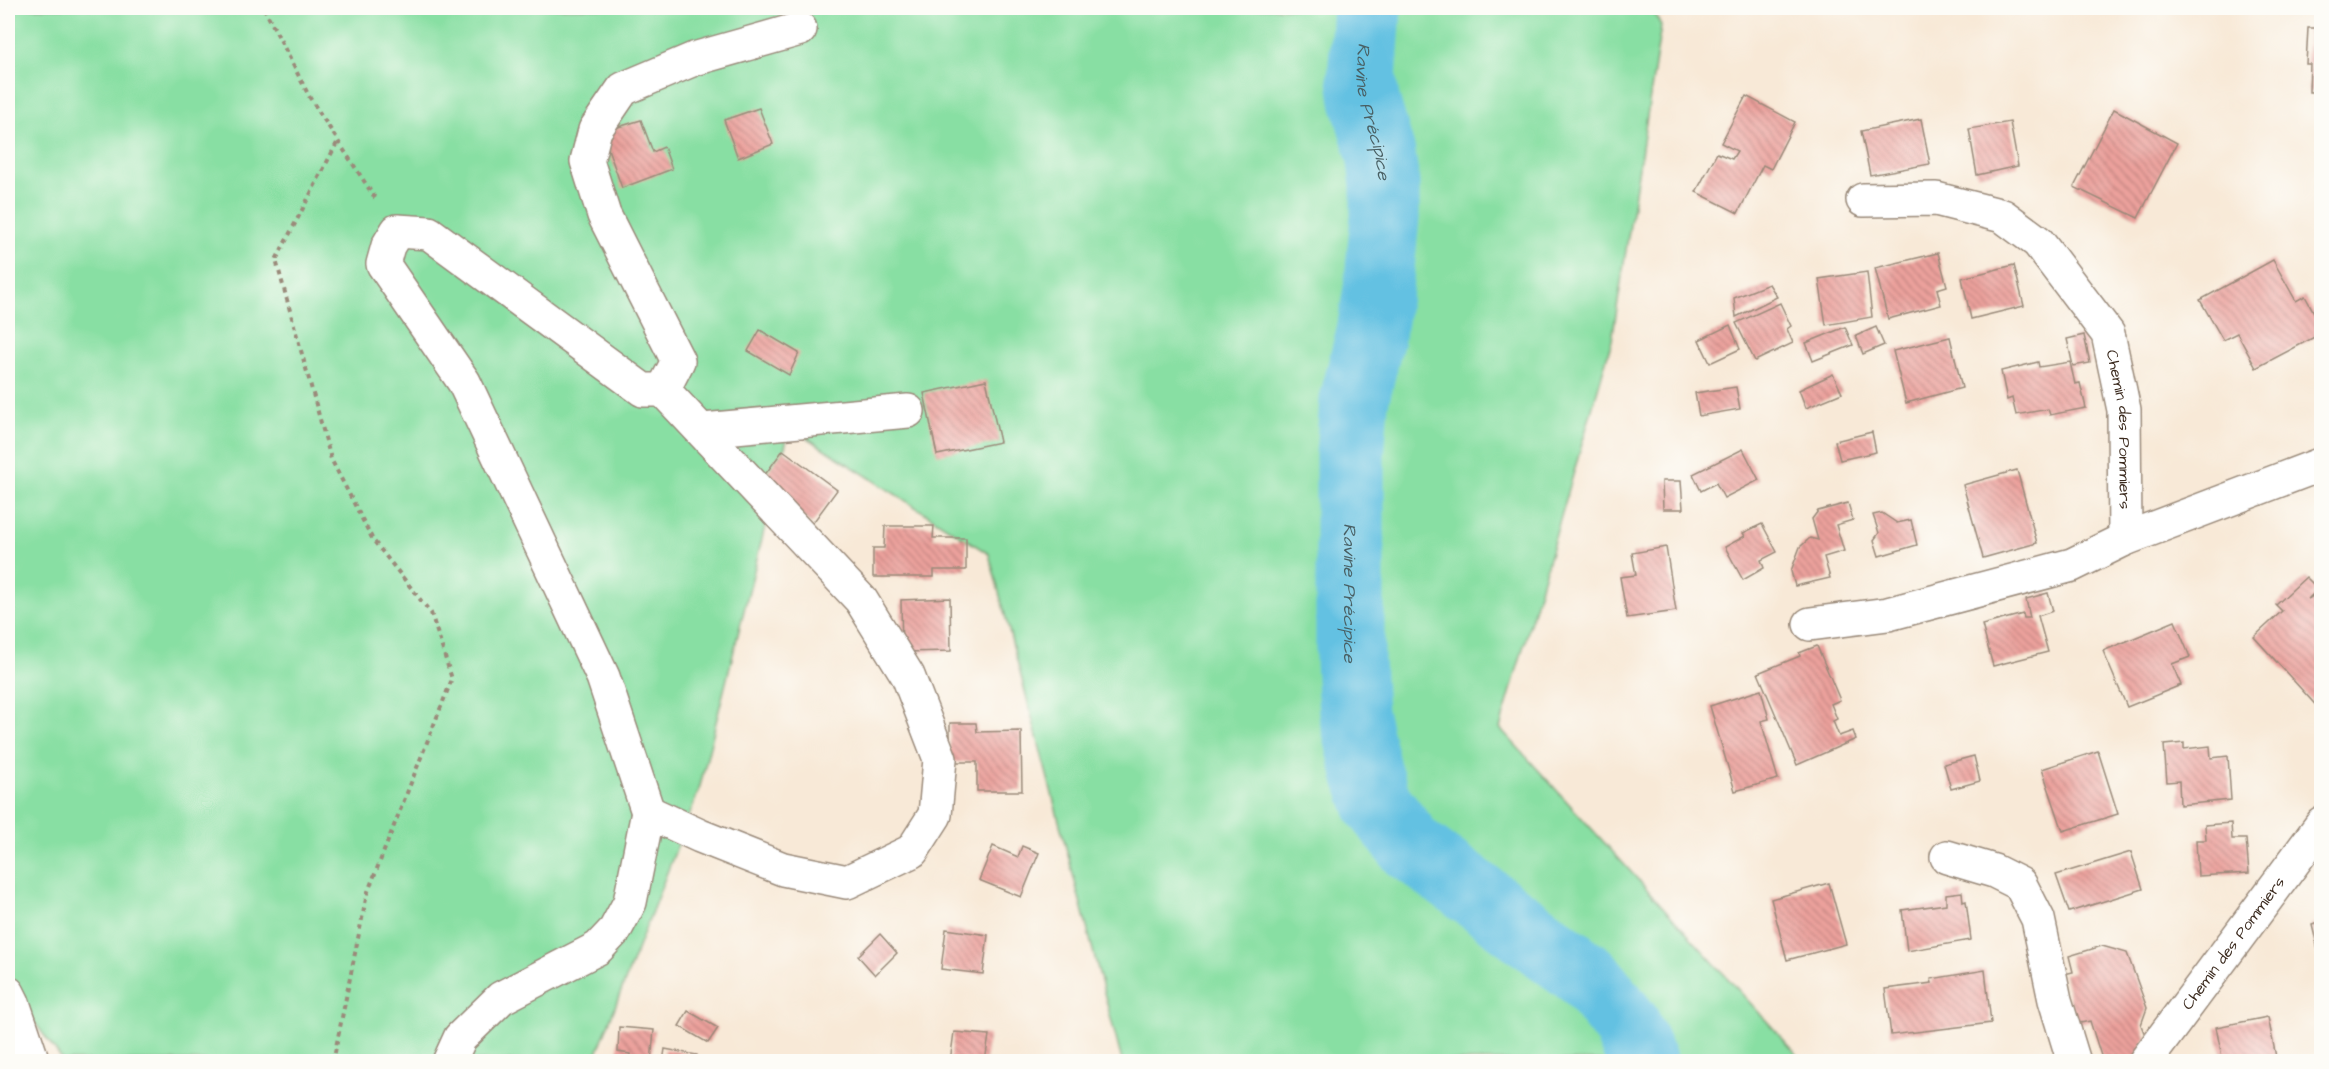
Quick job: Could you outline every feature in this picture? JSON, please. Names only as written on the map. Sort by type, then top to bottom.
[{"type":"street","points":[[663,390],[678,361],[604,215],[587,161],[595,130],[623,89],[694,59],[800,30]]},
{"type":"street","name":"Chemin des Pommiers","points":[[1863,200],[1936,199],[2003,216],[2038,242],[2108,333],[2124,410],[2125,538]]},
{"type":"street","points":[[449,1062],[460,1038],[501,998],[598,948],[615,930],[630,902],[648,812],[603,677],[464,382],[383,264],[388,246],[397,231],[429,233],[643,390],[663,390],[861,600],[908,676],[940,759],[935,815],[912,851],[847,882],[783,869],[700,836],[648,812]]},
{"type":"street","points":[[703,430],[908,411]]},
{"type":"street","name":"Chemin des Pommiers","points":[[1810,624],[1888,614],[2072,565],[2125,538],[2322,464]]},
{"type":"street","name":"Chemin des Pommiers","points":[[2145,1062],[2322,824]]},
{"type":"street","points":[[1947,857],[1994,871],[2020,884],[2038,919],[2055,1000],[2074,1062]]},
{"type":"street","points":[[8,993],[14,1003],[33,1062]]},
{"type":"path","points":[[264,8],[310,98],[397,231]]},
{"type":"path","points":[[333,1062],[367,894],[452,679],[431,613],[373,540],[331,459],[276,260],[338,141]]},
{"type":"green space","points":[[8,8],[1652,8],[1661,26],[1612,340],[1500,728],[1803,1061],[1122,1061],[989,554],[790,427],[699,790],[594,1061],[63,1061],[8,986]]},
{"type":"building","points":[[2308,28],[2322,28],[2322,92],[2309,92],[2310,64],[2306,64]]},
{"type":"building","points":[[1746,96],[1795,122],[1771,169],[1763,165],[1738,213],[1696,192],[1717,153],[1732,159],[1737,151],[1721,143]]},
{"type":"building","points":[[759,108],[773,144],[738,158],[724,120]]},
{"type":"building","points":[[2114,109],[2177,143],[2138,218],[2074,187]]},
{"type":"building","points":[[1921,119],[1930,164],[1870,175],[1861,131]]},
{"type":"building","points":[[641,120],[653,152],[664,147],[672,169],[622,188],[602,132]]},
{"type":"building","points":[[2010,122],[2018,166],[1977,175],[1969,129]]},
{"type":"building","points":[[1938,253],[1947,286],[1937,289],[1941,305],[1888,319],[1875,268]]},
{"type":"building","points":[[2273,260],[2296,301],[2305,296],[2322,327],[2322,333],[2256,368],[2237,333],[2223,340],[2200,300]]},
{"type":"building","points":[[2014,265],[2024,306],[1971,319],[1962,278]]},
{"type":"building","points":[[1867,272],[1872,317],[1826,325],[1819,279]]},
{"type":"building","points":[[1769,284],[1777,297],[1736,317],[1734,298]]},
{"type":"building","points":[[1780,303],[1791,326],[1787,329],[1793,343],[1755,361],[1736,323]]},
{"type":"building","points":[[1730,325],[1740,349],[1710,363],[1699,340]]},
{"type":"building","points":[[1845,327],[1853,345],[1813,361],[1806,343]]},
{"type":"building","points":[[1876,327],[1884,345],[1863,354],[1856,336]]},
{"type":"building","points":[[760,330],[799,353],[789,375],[748,351]]},
{"type":"building","points":[[2084,335],[2090,363],[2073,366],[2067,339]]},
{"type":"building","points":[[1950,337],[1962,388],[1906,403],[1893,351]]},
{"type":"building","points":[[2038,362],[2039,367],[2070,362],[2075,384],[2080,383],[2086,408],[2050,415],[2048,409],[2016,415],[2012,398],[2007,400],[2001,371]]},
{"type":"building","points":[[1833,374],[1842,393],[1806,408],[1799,390]]},
{"type":"building","points":[[986,380],[1000,442],[937,455],[924,393]]},
{"type":"building","points":[[1736,387],[1740,409],[1699,416],[1695,393]]},
{"type":"building","points":[[1872,432],[1876,452],[1840,460],[1835,441]]},
{"type":"building","points":[[1743,449],[1759,480],[1724,498],[1716,483],[1701,491],[1693,474]]},
{"type":"building","points":[[783,450],[837,490],[812,524],[758,484]]},
{"type":"building","points":[[2017,470],[2037,543],[1983,558],[1963,485]]},
{"type":"building","points":[[1662,481],[1681,481],[1683,509],[1663,509]]},
{"type":"building","points":[[1848,503],[1853,520],[1836,525],[1844,551],[1824,557],[1830,578],[1795,586],[1791,571],[1800,547],[1810,538],[1818,540],[1812,519],[1818,511]]},
{"type":"building","points":[[1882,513],[1897,523],[1911,520],[1917,545],[1879,556],[1874,540],[1879,533],[1873,515]]},
{"type":"building","points":[[1762,524],[1777,552],[1761,560],[1764,568],[1743,580],[1725,547],[1745,536],[1743,533]]},
{"type":"building","points":[[885,526],[934,526],[933,538],[966,538],[966,570],[934,570],[934,577],[873,577],[873,548],[884,548]]},
{"type":"building","points":[[1666,547],[1676,611],[1627,618],[1620,577],[1636,575],[1632,553]]},
{"type":"building","points":[[2306,577],[2318,589],[2308,599],[2322,590],[2322,712],[2254,637],[2282,611],[2276,605]]},
{"type":"building","points":[[2048,593],[2053,611],[2038,616],[2048,652],[1993,666],[1982,625],[2023,614],[2024,618],[2030,618],[2026,599]]},
{"type":"building","points":[[950,598],[951,651],[902,652],[901,600]]},
{"type":"building","points":[[2175,621],[2190,657],[2172,664],[2181,685],[2127,707],[2103,651]]},
{"type":"building","points":[[1817,646],[1840,700],[1831,704],[1837,719],[1833,721],[1839,736],[1853,731],[1856,739],[1797,765],[1758,673],[1800,656],[1799,653]]},
{"type":"building","points":[[1761,690],[1769,719],[1761,721],[1778,779],[1735,791],[1710,706]]},
{"type":"building","points":[[950,723],[976,723],[977,732],[1021,731],[1022,791],[977,791],[977,762],[950,762]]},
{"type":"building","points":[[2184,743],[2184,749],[2210,746],[2211,758],[2228,756],[2231,800],[2180,805],[2179,781],[2167,782],[2164,745]]},
{"type":"building","points":[[2098,751],[2118,814],[2063,831],[2042,769]]},
{"type":"building","points":[[1974,756],[1980,781],[1951,789],[1944,764]]},
{"type":"building","points":[[2231,823],[2232,839],[2246,839],[2249,873],[2198,876],[2196,840],[2206,840],[2205,825]]},
{"type":"building","points":[[993,846],[1018,857],[1022,846],[1039,853],[1021,897],[979,880]]},
{"type":"building","points":[[2131,852],[2143,889],[2069,912],[2056,875]]},
{"type":"building","points":[[1829,883],[1846,944],[1787,960],[1771,899]]},
{"type":"building","points":[[1962,892],[1963,902],[1966,901],[1971,940],[1907,951],[1902,910],[1946,904],[1946,894]]},
{"type":"building","points":[[2322,922],[2322,962],[2321,962],[2312,925]]},
{"type":"building","points":[[946,929],[988,935],[983,974],[941,969]]},
{"type":"building","points":[[880,934],[897,953],[875,975],[858,956]]},
{"type":"building","points":[[2102,946],[2127,953],[2147,1008],[2141,1025],[2146,1038],[2135,1062],[2103,1062],[2090,1021],[2075,1024],[2064,974],[2073,972],[2069,956]]},
{"type":"building","points":[[1985,970],[1991,1023],[1891,1035],[1885,989],[1932,983],[1931,979]]},
{"type":"building","points":[[688,1011],[718,1028],[708,1043],[679,1026]]},
{"type":"building","points":[[2268,1017],[2277,1062],[2223,1062],[2216,1027]]},
{"type":"building","points":[[619,1027],[654,1030],[651,1062],[630,1062],[630,1054],[618,1052]]},
{"type":"building","points":[[954,1032],[989,1035],[985,1062],[950,1062]]},
{"type":"building","points":[[665,1049],[697,1055],[696,1062],[663,1062]]},
{"type":"waterway","name":"Ravine Précipice","points":[[1367,8],[1362,78],[1365,100],[1381,154],[1385,184],[1385,217],[1378,289],[1371,332],[1354,401],[1350,456],[1350,660],[1353,713],[1367,773],[1378,804],[1411,847],[1590,978],[1627,1026],[1643,1062]]}]
